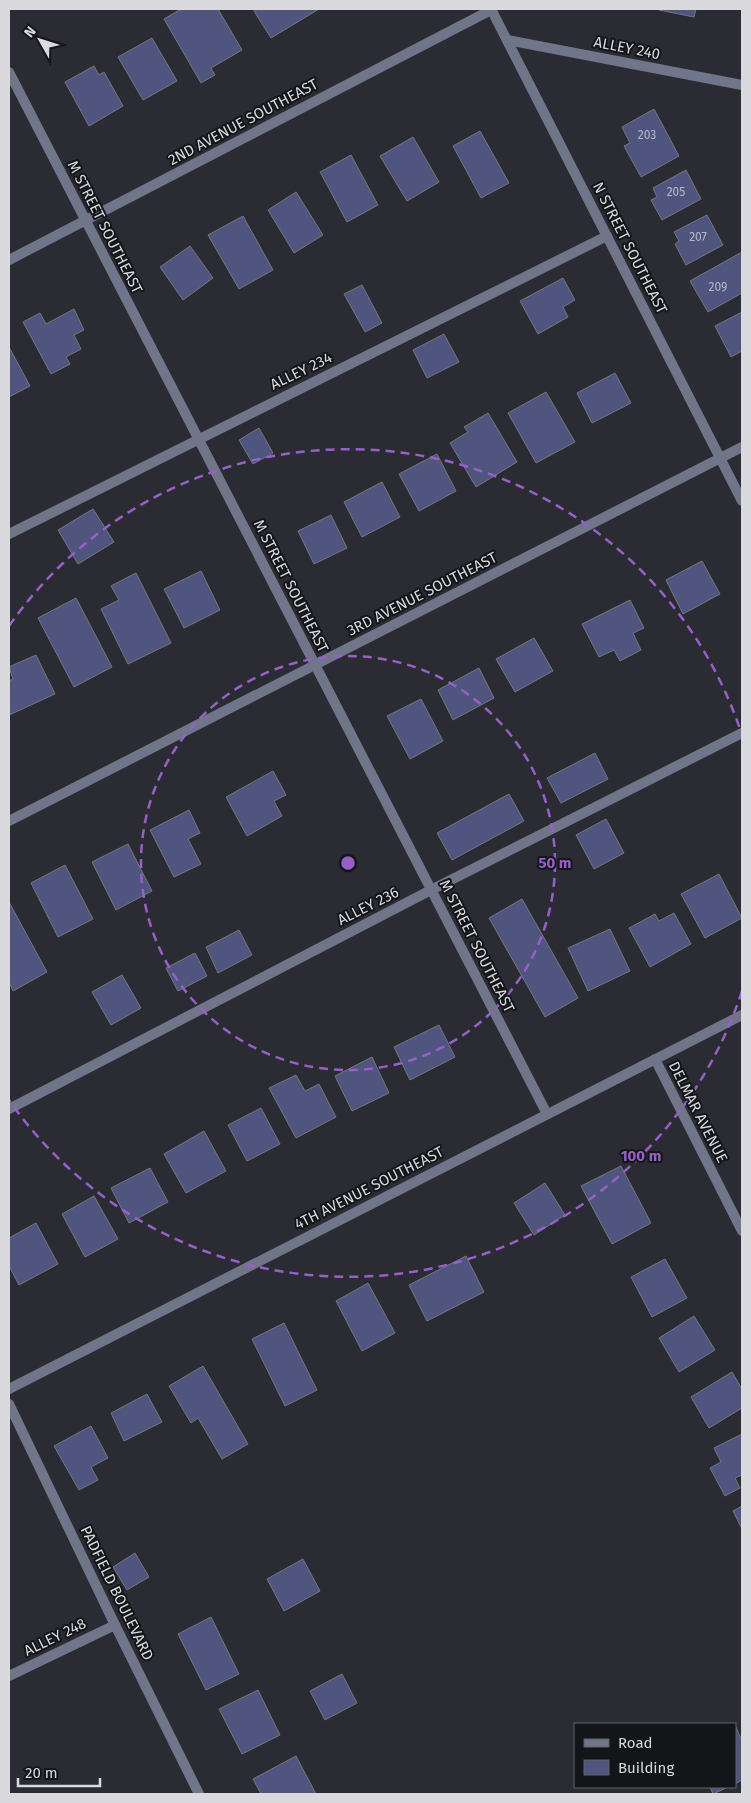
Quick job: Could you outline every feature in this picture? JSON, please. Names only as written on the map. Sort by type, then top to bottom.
[{"type":"street","name":"N STREET SOUTHEAST","points":[[491,9],[742,501]]},
{"type":"street","name":"2ND AVENUE SOUTHEAST","points":[[9,260],[491,9]]},
{"type":"street","name":"ALLEY 240","points":[[507,40],[742,84]]},
{"type":"street","name":"M STREET SOUTHEAST","points":[[9,72],[547,1114]]},
{"type":"street","name":"ALLEY 234","points":[[9,534],[607,236]]},
{"type":"street","name":"3RD AVENUE SOUTHEAST","points":[[9,821],[742,447]]},
{"type":"street","name":"ALLEY 236","points":[[9,1109],[431,890],[742,733]]},
{"type":"street","name":"4TH AVENUE SOUTHEAST","points":[[9,1389],[742,1015]]},
{"type":"street","name":"DELMAR AVENUE","points":[[655,1059],[742,1231]]},
{"type":"street","name":"PADFIELD BOULEVARD","points":[[9,1404],[115,1625],[200,1794]]},
{"type":"street","name":"ALLEY 248","points":[[9,1676],[115,1625]]},
{"type":"building","points":[[181,9],[218,9],[242,50],[211,68],[215,75],[201,83],[164,19]]},
{"type":"building","points":[[258,9],[319,9],[271,38],[254,11]]},
{"type":"building","points":[[659,9],[696,9],[694,17]]},
{"type":"building","points":[[152,38],[177,81],[143,100],[118,57]]},
{"type":"building","points":[[94,66],[99,75],[104,72],[123,106],[89,126],[65,82]]},
{"type":"building","points":[[654,109],[679,156],[641,177],[624,146],[630,143],[622,127]]},
{"type":"building","points":[[480,131],[509,183],[481,198],[453,146]]},
{"type":"building","points":[[413,137],[439,182],[407,201],[380,156]]},
{"type":"building","points":[[351,155],[378,205],[347,222],[320,172]]},
{"type":"building","points":[[686,170],[701,199],[662,220],[651,200],[657,197],[653,188]]},
{"type":"building","points":[[296,192],[323,235],[294,253],[268,210]]},
{"type":"building","points":[[707,215],[723,245],[686,265],[675,244],[679,241],[674,232]]},
{"type":"building","points":[[243,216],[273,270],[239,289],[208,235]]},
{"type":"building","points":[[190,246],[213,278],[183,300],[160,267]]},
{"type":"building","points":[[742,252],[742,293],[708,312],[690,281]]},
{"type":"building","points":[[563,278],[575,300],[563,307],[568,317],[538,334],[520,301]]},
{"type":"building","points":[[362,285],[382,323],[365,332],[344,294]]},
{"type":"building","points":[[74,309],[84,330],[74,335],[81,349],[66,357],[70,364],[51,374],[23,322],[40,313],[46,324]]},
{"type":"building","points":[[742,312],[742,351],[731,357],[715,326]]},
{"type":"building","points":[[444,334],[459,362],[427,378],[413,350]]},
{"type":"building","points":[[9,347],[30,386],[9,397]]},
{"type":"building","points":[[615,373],[631,403],[592,423],[577,393]]},
{"type":"building","points":[[546,392],[575,442],[536,463],[508,413]]},
{"type":"building","points":[[488,413],[517,462],[476,487],[450,443],[468,432],[464,427]]},
{"type":"building","points":[[259,428],[273,453],[253,464],[239,440]]},
{"type":"building","points":[[437,454],[456,491],[419,511],[399,474]]},
{"type":"building","points":[[382,482],[400,517],[362,537],[344,502]]},
{"type":"building","points":[[93,509],[114,542],[78,564],[58,530]]},
{"type":"building","points":[[331,515],[347,548],[314,564],[298,531]]},
{"type":"building","points":[[702,561],[720,594],[683,614],[666,580]]},
{"type":"building","points":[[201,571],[220,610],[184,628],[164,589]]},
{"type":"building","points":[[136,573],[171,643],[128,664],[101,609],[119,600],[111,586]]},
{"type":"building","points":[[76,598],[112,667],[74,687],[38,618]]},
{"type":"building","points":[[630,600],[644,628],[633,633],[641,650],[620,661],[614,650],[599,657],[582,624]]},
{"type":"building","points":[[534,638],[553,671],[515,692],[496,659]]},
{"type":"building","points":[[36,655],[55,694],[9,715],[9,681],[13,679],[9,667]]},
{"type":"building","points":[[479,668],[494,698],[453,720],[438,690]]},
{"type":"building","points":[[421,699],[443,741],[410,759],[387,716]]},
{"type":"building","points":[[595,753],[608,779],[561,803],[547,778]]},
{"type":"building","points":[[273,771],[286,795],[274,801],[282,816],[247,836],[226,797]]},
{"type":"building","points":[[509,794],[524,821],[452,860],[437,833]]},
{"type":"building","points":[[189,810],[200,833],[188,839],[201,864],[174,877],[150,830]]},
{"type":"building","points":[[606,819],[624,853],[594,869],[576,835]]},
{"type":"building","points":[[128,844],[152,891],[116,910],[92,862]]},
{"type":"building","points":[[65,865],[93,919],[58,937],[31,883]]},
{"type":"building","points":[[719,874],[742,918],[705,938],[681,894]]},
{"type":"building","points":[[522,899],[578,998],[545,1017],[489,918]]},
{"type":"building","points":[[9,902],[47,972],[13,991],[9,982]]},
{"type":"building","points":[[674,913],[691,944],[650,967],[629,928],[655,914],[659,921]]},
{"type":"building","points":[[610,929],[630,971],[588,991],[568,948]]},
{"type":"building","points":[[239,930],[252,955],[218,973],[206,947]]},
{"type":"building","points":[[195,953],[207,976],[178,991],[166,968]]},
{"type":"building","points":[[122,975],[141,1008],[111,1025],[92,992]]},
{"type":"building","points":[[439,1025],[455,1057],[410,1080],[394,1047]]},
{"type":"building","points":[[372,1057],[389,1093],[352,1111],[335,1076]]},
{"type":"building","points":[[296,1075],[305,1091],[319,1084],[336,1117],[296,1138],[269,1088]]},
{"type":"building","points":[[261,1108],[280,1144],[247,1161],[228,1125]]},
{"type":"building","points":[[204,1131],[226,1171],[186,1193],[164,1154]]},
{"type":"building","points":[[621,1166],[651,1223],[612,1244],[581,1186]]},
{"type":"building","points":[[150,1168],[168,1202],[129,1223],[111,1188]]},
{"type":"building","points":[[545,1183],[565,1215],[534,1235],[514,1203]]},
{"type":"building","points":[[94,1196],[118,1239],[85,1257],[62,1214]]},
{"type":"building","points":[[36,1223],[58,1264],[19,1285],[9,1266],[9,1238]]},
{"type":"building","points":[[466,1256],[484,1292],[427,1321],[409,1285]]},
{"type":"building","points":[[665,1259],[687,1298],[652,1317],[631,1277]]},
{"type":"building","points":[[368,1283],[395,1333],[362,1351],[336,1301]]},
{"type":"building","points":[[694,1316],[715,1350],[679,1372],[659,1338]]},
{"type":"building","points":[[284,1323],[317,1390],[285,1406],[252,1339]]},
{"type":"building","points":[[203,1366],[248,1444],[222,1459],[198,1418],[191,1423],[169,1386]]},
{"type":"building","points":[[732,1372],[742,1389],[742,1408],[709,1428],[691,1397]]},
{"type":"building","points":[[147,1394],[162,1422],[124,1441],[111,1413]]},
{"type":"building","points":[[91,1426],[108,1458],[91,1467],[98,1480],[79,1490],[54,1446]]},
{"type":"building","points":[[742,1434],[742,1475],[735,1478],[740,1488],[725,1496],[710,1468],[721,1462],[714,1448]]},
{"type":"building","points":[[742,1506],[742,1529],[733,1511]]},
{"type":"building","points":[[135,1553],[149,1577],[127,1590],[113,1567]]},
{"type":"building","points":[[303,1559],[320,1591],[284,1611],[267,1579]]},
{"type":"building","points":[[211,1617],[239,1674],[206,1690],[178,1634]]},
{"type":"building","points":[[342,1674],[357,1703],[325,1720],[310,1691]]},
{"type":"building","points":[[258,1690],[280,1735],[242,1754],[219,1709]]},
{"type":"building","points":[[736,1727],[742,1741],[742,1780],[736,1783]]},
{"type":"building","points":[[296,1756],[316,1794],[261,1794],[253,1779]]},
{"type":"building","points":[[710,1788],[726,1788],[713,1794]]}]
